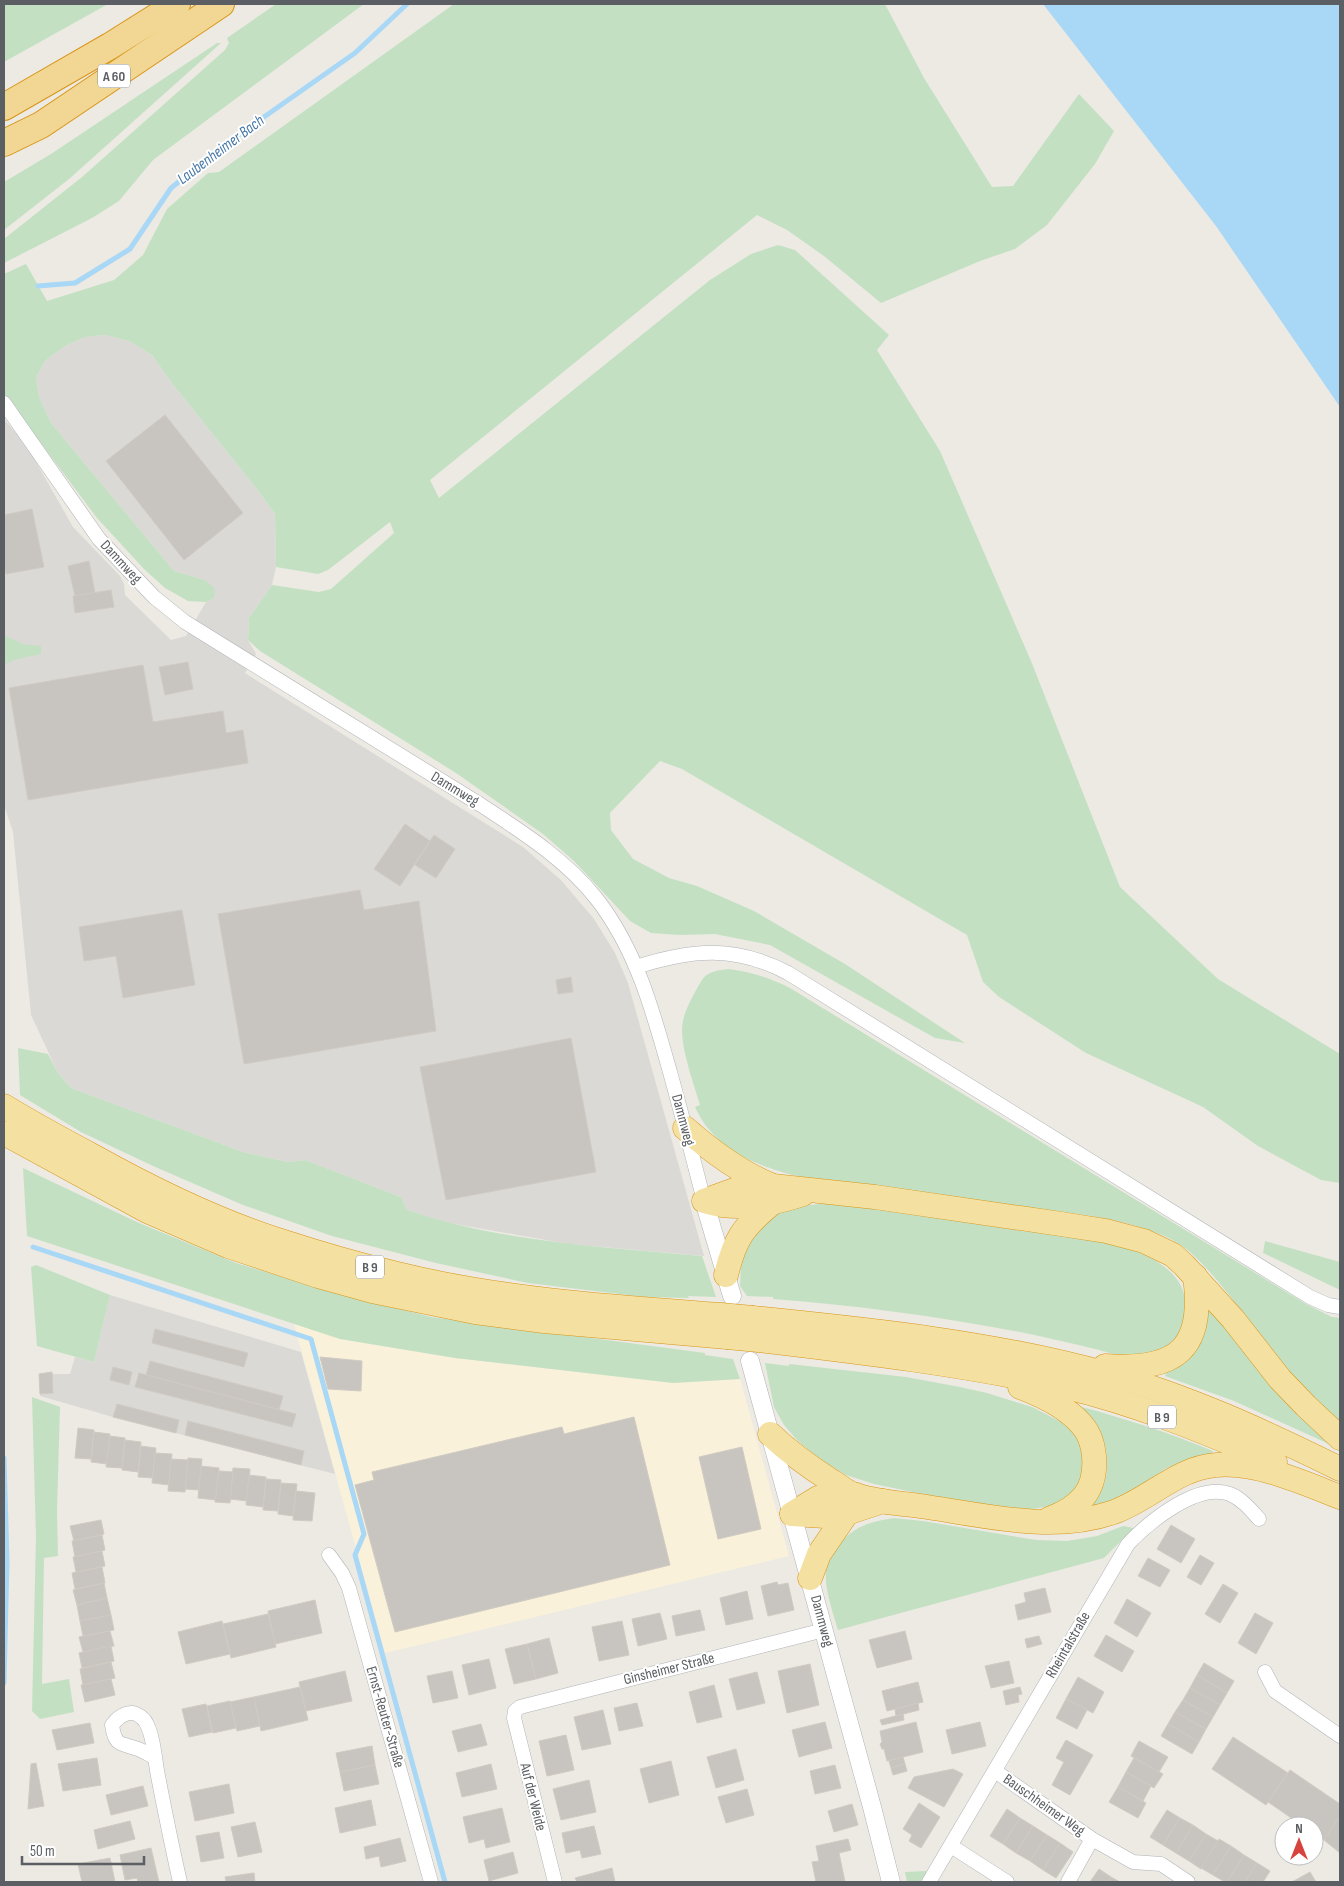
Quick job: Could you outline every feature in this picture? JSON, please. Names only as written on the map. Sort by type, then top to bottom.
[{"type":"highway","name":"A 60","points":[[8,104],[178,4]]},
{"type":"highway","name":"A 60","points":[[4,143],[41,125],[221,4]]},
{"type":"highway","name":"B 9","points":[[4,1106],[37,1139],[147,1211],[228,1246],[318,1276],[363,1288],[475,1312],[544,1321],[727,1306],[753,1318],[872,1330],[1037,1357],[1107,1374],[1195,1403],[1257,1428],[1340,1469]]},
{"type":"highway","points":[[685,1128],[718,1155],[754,1178],[772,1194]]},
{"type":"highway","name":"B 9","points":[[4,1133],[37,1139]]},
{"type":"highway","points":[[704,1201],[729,1206],[772,1194],[812,1191],[875,1197],[1106,1231],[1144,1241],[1173,1255],[1195,1276],[1233,1319],[1280,1379],[1340,1438]]},
{"type":"highway","points":[[727,1306],[731,1256],[742,1231],[772,1194]]},
{"type":"highway","points":[[1037,1357],[1122,1367],[1150,1365],[1172,1357],[1188,1341],[1195,1326],[1198,1296],[1195,1276]]},
{"type":"highway","name":"B 9","points":[[727,1306],[754,1351],[872,1354],[1063,1387],[1170,1420],[1279,1464],[1340,1496]]},
{"type":"highway","points":[[973,1370],[1035,1392],[1073,1416],[1090,1437],[1095,1465],[1091,1486],[1084,1497],[1066,1513],[1043,1522]]},
{"type":"highway","points":[[770,1434],[814,1470],[849,1504]]},
{"type":"highway","points":[[792,1514],[818,1498],[849,1504],[884,1501],[1011,1520],[1078,1522],[1115,1512],[1187,1472],[1216,1465],[1245,1466],[1340,1496]]},
{"type":"highway","points":[[810,1578],[819,1554],[849,1504]]},
{"type":"street","name":"Dammweg","points":[[4,403],[99,539],[154,597],[191,626],[481,805],[546,849],[565,865],[595,897],[618,930],[636,967],[662,1042],[704,1201],[727,1306]]},
{"type":"street","points":[[636,967],[666,957],[700,953],[741,955],[771,964],[1310,1297],[1328,1305],[1340,1307]]},
{"type":"street","name":"Dammweg","points":[[754,1351],[770,1434],[892,1882]]},
{"type":"street","name":"Rheintalstraße","points":[[929,1882],[1128,1544],[1140,1531],[1174,1506],[1192,1498],[1213,1493],[1230,1494],[1247,1505],[1259,1520]]},
{"type":"street","name":"Ernst-Reuter-Straße","points":[[329,1555],[342,1573],[349,1588],[431,1882]]},
{"type":"street","name":"Ginsheimer Straße","points":[[515,1711],[520,1707],[824,1630]]},
{"type":"street","points":[[1264,1672],[1275,1691],[1340,1736]]},
{"type":"street","name":"Auf der Weide","points":[[515,1711],[514,1718],[555,1882]]},
{"type":"street","points":[[154,1757],[180,1882]]},
{"type":"street","name":"Bauschheimer Weg","points":[[995,1771],[1092,1839],[1133,1862],[1161,1864],[1188,1882]]},
{"type":"street","name":"Bauschheimer Weg","points":[[1068,1882],[1092,1839]]},
{"type":"street","points":[[951,1846],[1007,1882]]},
{"type":"shaded area","points":[[105,335],[129,341],[152,355],[275,514],[276,567],[272,585],[249,618],[248,640],[256,654],[245,673],[523,847],[561,880],[594,919],[615,953],[628,983],[704,1256],[568,1244],[444,1222],[407,1210],[401,1197],[305,1160],[288,1162],[243,1152],[71,1088],[58,1073],[31,1015],[13,832],[4,805],[4,419],[28,448],[73,527],[120,576],[124,584],[125,595],[171,640],[186,636],[206,602],[213,599],[205,580],[174,571],[51,423],[39,397],[36,377],[45,361],[65,346],[85,337]]},
{"type":"shaded area","points":[[110,1295],[301,1352],[335,1474],[113,1417],[40,1396],[39,1374],[70,1374],[75,1357],[94,1362]]},
{"type":"shaded area","points":[[294,1324],[340,1339],[455,1358],[673,1383],[740,1379],[789,1556],[385,1653]]},
{"type":"green space","points":[[4,4],[108,4],[4,62]]},
{"type":"green space","points":[[276,4],[364,4],[153,160],[119,201],[92,218],[4,263],[4,239],[82,177],[225,50],[229,43],[227,38]]},
{"type":"green space","points":[[454,4],[885,4],[924,78],[992,187],[1013,186],[1079,94],[1114,131],[1095,164],[1047,225],[1015,249],[980,261],[881,303],[824,256],[787,230],[757,215],[430,480],[439,498],[710,280],[751,254],[778,245],[795,250],[889,335],[877,350],[940,451],[1031,661],[1120,887],[1218,979],[1340,1054],[1340,1183],[1321,1180],[1258,1146],[1203,1107],[1086,1053],[999,997],[983,982],[967,935],[682,769],[660,761],[610,813],[611,830],[633,859],[669,878],[697,886],[754,911],[845,964],[965,1043],[935,1038],[770,945],[715,934],[680,935],[651,933],[630,921],[574,861],[543,834],[456,773],[260,651],[248,640],[249,618],[272,585],[319,592],[331,589],[394,533],[390,522],[328,570],[318,574],[276,567],[275,514],[256,488],[171,382],[152,355],[129,341],[105,335],[85,337],[65,346],[45,361],[36,377],[39,397],[51,423],[174,571],[205,580],[214,588],[215,594],[213,599],[206,602],[188,601],[165,588],[144,569],[97,518],[4,394],[4,274],[26,264],[47,301],[114,280],[143,255],[167,209],[208,173],[219,172]]},
{"type":"green space","points":[[217,43],[221,43],[69,179],[4,230],[4,182],[51,154]]},
{"type":"green space","points":[[4,635],[23,644],[41,646],[41,654],[14,660],[4,665]]},
{"type":"green space","points":[[729,969],[761,976],[790,988],[1306,1304],[1332,1317],[1340,1318],[1340,1421],[1285,1368],[1225,1290],[1202,1264],[1190,1252],[1172,1240],[1150,1230],[1097,1217],[814,1180],[761,1165],[729,1148],[704,1123],[695,1107],[700,1105],[686,1058],[682,1030],[683,1020],[688,1007],[704,978],[715,971]]},
{"type":"green space","points":[[18,1048],[48,1054],[58,1073],[71,1088],[243,1152],[288,1162],[305,1160],[401,1197],[407,1210],[443,1221],[553,1242],[702,1256],[716,1297],[645,1297],[528,1283],[436,1263],[332,1236],[243,1205],[81,1132],[20,1095]]},
{"type":"green space","points":[[23,1168],[139,1223],[236,1263],[325,1290],[431,1317],[705,1353],[705,1355],[733,1359],[740,1379],[673,1383],[455,1358],[340,1339],[27,1236]]},
{"type":"green space","points":[[827,1203],[867,1206],[1028,1232],[1032,1230],[1080,1237],[1135,1251],[1159,1263],[1176,1278],[1185,1299],[1183,1325],[1175,1340],[1162,1349],[1146,1354],[1125,1356],[1024,1333],[954,1321],[864,1308],[773,1299],[773,1297],[747,1296],[740,1286],[741,1261],[747,1243],[770,1217],[794,1207]]},
{"type":"green space","points":[[1265,1241],[1340,1262],[1340,1290],[1263,1253]]},
{"type":"green space","points":[[36,1265],[110,1295],[94,1362],[37,1346],[31,1267]]},
{"type":"green space","points":[[1208,1305],[1329,1444],[1234,1401],[1165,1376],[1168,1368]]},
{"type":"green space","points":[[765,1363],[906,1377],[987,1393],[1032,1407],[1065,1424],[1075,1435],[1082,1445],[1084,1472],[1078,1486],[1067,1499],[1051,1506],[1027,1510],[976,1505],[874,1484],[846,1475],[818,1458],[797,1440],[784,1425],[774,1407]]},
{"type":"green space","points":[[32,1397],[60,1407],[57,1511],[58,1556],[44,1558],[42,1684],[69,1679],[74,1712],[40,1719],[32,1711],[36,1536]]},
{"type":"green space","points":[[1082,1407],[1181,1438],[1213,1451],[1212,1454],[1185,1460],[1165,1469],[1112,1504],[1086,1510],[1098,1498],[1103,1488],[1107,1462],[1102,1436],[1094,1423],[1081,1411]]},
{"type":"green space","points":[[894,1518],[1036,1540],[1067,1541],[1097,1536],[1123,1526],[1134,1528],[1104,1558],[838,1630],[826,1585],[827,1564],[831,1556],[841,1542],[854,1531],[876,1521]]},
{"type":"green space","points":[[926,1871],[927,1875],[920,1882],[907,1882],[905,1872]]},
{"type":"water","points":[[1043,4],[1340,4],[1340,407],[1216,226]]},
{"type":"building","points":[[165,415],[243,513],[184,560],[106,461]]},
{"type":"building","points":[[32,509],[44,567],[6,574],[4,565],[4,515]]},
{"type":"building","points":[[89,561],[95,593],[75,596],[68,566]]},
{"type":"building","points":[[111,590],[114,607],[75,613],[73,596]]},
{"type":"building","points":[[188,662],[193,689],[165,695],[159,667]]},
{"type":"building","points":[[143,665],[153,722],[223,711],[226,733],[243,730],[248,763],[28,800],[9,688]]},
{"type":"building","points":[[405,824],[430,841],[400,886],[374,869]]},
{"type":"building","points":[[434,835],[455,849],[436,878],[415,865]]},
{"type":"building","points":[[360,890],[364,910],[419,901],[436,1031],[244,1064],[218,914]]},
{"type":"building","points":[[182,910],[195,985],[123,998],[116,956],[84,961],[79,927]]},
{"type":"building","points":[[571,977],[573,992],[558,994],[556,980]]},
{"type":"building","points":[[571,1038],[596,1172],[446,1200],[420,1067]]},
{"type":"building","points":[[155,1329],[248,1353],[244,1367],[152,1343]]},
{"type":"building","points":[[320,1357],[362,1361],[361,1391],[328,1389]]},
{"type":"building","points":[[150,1361],[283,1396],[279,1410],[146,1375]]},
{"type":"building","points":[[113,1367],[132,1372],[129,1385],[110,1380]]},
{"type":"building","points":[[52,1372],[53,1393],[40,1394],[39,1374]]},
{"type":"building","points":[[139,1373],[296,1414],[292,1427],[135,1387]]},
{"type":"building","points":[[117,1404],[179,1420],[176,1433],[113,1417]]},
{"type":"building","points":[[634,1417],[670,1565],[395,1632],[355,1485],[374,1480],[372,1472],[562,1427],[564,1434]]},
{"type":"building","points":[[188,1421],[304,1451],[301,1465],[185,1435]]},
{"type":"building","points":[[78,1428],[94,1430],[91,1459],[75,1458]]},
{"type":"building","points":[[94,1432],[110,1434],[107,1464],[91,1462]]},
{"type":"building","points":[[110,1436],[125,1438],[122,1468],[106,1467]]},
{"type":"building","points":[[125,1440],[141,1442],[138,1472],[122,1470]]},
{"type":"building","points":[[141,1446],[156,1448],[153,1478],[138,1477]]},
{"type":"building","points":[[742,1447],[761,1529],[718,1539],[699,1457]]},
{"type":"building","points":[[155,1453],[172,1454],[169,1485],[152,1483]]},
{"type":"building","points":[[188,1458],[202,1459],[199,1490],[185,1489]]},
{"type":"building","points":[[171,1459],[188,1460],[185,1492],[168,1491]]},
{"type":"building","points":[[201,1466],[219,1468],[216,1500],[198,1498]]},
{"type":"building","points":[[233,1468],[250,1469],[247,1501],[230,1499]]},
{"type":"building","points":[[219,1471],[233,1472],[230,1503],[215,1502]]},
{"type":"building","points":[[249,1475],[266,1477],[263,1507],[246,1505]]},
{"type":"building","points":[[266,1479],[281,1480],[278,1511],[263,1510]]},
{"type":"building","points":[[281,1483],[297,1484],[293,1516],[278,1514]]},
{"type":"building","points":[[296,1491],[315,1493],[312,1521],[293,1520]]},
{"type":"building","points":[[101,1520],[104,1534],[74,1541],[70,1526]]},
{"type":"building","points":[[1171,1525],[1195,1539],[1181,1563],[1157,1549]]},
{"type":"building","points":[[102,1535],[105,1550],[75,1557],[72,1541]]},
{"type":"building","points":[[102,1551],[105,1566],[76,1572],[73,1557]]},
{"type":"building","points":[[1200,1555],[1214,1563],[1201,1585],[1187,1577]]},
{"type":"building","points":[[1148,1558],[1170,1570],[1160,1587],[1138,1576]]},
{"type":"building","points":[[102,1567],[105,1583],[75,1589],[72,1573]]},
{"type":"building","points":[[777,1582],[778,1585],[788,1583],[794,1610],[768,1616],[761,1586]]},
{"type":"building","points":[[104,1583],[107,1598],[77,1605],[73,1590]]},
{"type":"building","points":[[1223,1584],[1238,1593],[1220,1623],[1205,1614]]},
{"type":"building","points":[[1045,1588],[1051,1612],[1018,1620],[1015,1605],[1026,1602],[1024,1593]]},
{"type":"building","points":[[747,1591],[753,1619],[726,1625],[720,1598]]},
{"type":"building","points":[[107,1598],[111,1615],[80,1621],[77,1605]]},
{"type":"building","points":[[1127,1599],[1151,1613],[1137,1637],[1114,1623]]},
{"type":"building","points":[[315,1600],[322,1633],[275,1644],[268,1611]]},
{"type":"building","points":[[700,1610],[705,1630],[676,1636],[672,1616]]},
{"type":"building","points":[[660,1613],[667,1639],[638,1646],[632,1619]]},
{"type":"building","points":[[1255,1613],[1273,1623],[1256,1654],[1238,1643]]},
{"type":"building","points":[[268,1614],[276,1647],[231,1658],[223,1624]]},
{"type":"building","points":[[111,1615],[114,1630],[83,1636],[80,1621]]},
{"type":"building","points":[[222,1621],[230,1654],[186,1664],[178,1632]]},
{"type":"building","points":[[622,1621],[629,1655],[599,1661],[592,1627]]},
{"type":"building","points":[[110,1631],[114,1646],[83,1652],[79,1637]]},
{"type":"building","points":[[905,1631],[912,1659],[877,1668],[869,1640]]},
{"type":"building","points":[[1106,1635],[1134,1651],[1122,1672],[1094,1656]]},
{"type":"building","points":[[1039,1636],[1042,1644],[1027,1648],[1025,1639]]},
{"type":"building","points":[[549,1638],[558,1673],[536,1679],[527,1644]]},
{"type":"building","points":[[527,1644],[536,1679],[514,1684],[505,1649]]},
{"type":"building","points":[[111,1646],[114,1661],[82,1668],[79,1653]]},
{"type":"building","points":[[489,1659],[496,1688],[469,1695],[462,1665]]},
{"type":"building","points":[[1009,1661],[1014,1683],[991,1688],[985,1666]]},
{"type":"building","points":[[111,1662],[115,1678],[83,1685],[80,1669]]},
{"type":"building","points":[[1204,1663],[1234,1681],[1227,1693],[1197,1675]]},
{"type":"building","points":[[810,1664],[819,1705],[787,1713],[778,1671]]},
{"type":"building","points":[[345,1671],[352,1701],[306,1711],[299,1682]]},
{"type":"building","points":[[452,1671],[458,1698],[433,1703],[427,1676]]},
{"type":"building","points":[[757,1672],[765,1703],[737,1710],[729,1679]]},
{"type":"building","points":[[1197,1675],[1227,1693],[1220,1705],[1190,1688]]},
{"type":"building","points":[[1078,1677],[1104,1692],[1093,1713],[1066,1699]]},
{"type":"building","points":[[111,1679],[115,1695],[85,1702],[81,1685]]},
{"type":"building","points":[[918,1682],[923,1702],[887,1711],[882,1691]]},
{"type":"building","points":[[714,1685],[722,1717],[697,1723],[689,1692]]},
{"type":"building","points":[[300,1687],[308,1720],[261,1731],[254,1697]]},
{"type":"building","points":[[1020,1687],[1022,1694],[1018,1695],[1019,1702],[1006,1705],[1003,1691]]},
{"type":"building","points":[[1190,1688],[1220,1705],[1213,1717],[1183,1700]]},
{"type":"building","points":[[254,1697],[260,1726],[237,1731],[230,1702]]},
{"type":"building","points":[[1066,1699],[1087,1710],[1077,1729],[1056,1718]]},
{"type":"building","points":[[1183,1700],[1213,1717],[1206,1729],[1175,1712]]},
{"type":"building","points":[[230,1701],[236,1728],[213,1733],[207,1706]]},
{"type":"building","points":[[637,1703],[643,1726],[619,1731],[614,1708]]},
{"type":"building","points":[[918,1703],[919,1710],[896,1716],[895,1709]]},
{"type":"building","points":[[206,1704],[212,1732],[189,1737],[182,1709]]},
{"type":"building","points":[[603,1710],[611,1744],[582,1750],[574,1717]]},
{"type":"building","points":[[1175,1712],[1206,1729],[1199,1742],[1168,1724]]},
{"type":"building","points":[[903,1714],[904,1720],[882,1725],[880,1720]]},
{"type":"building","points":[[825,1722],[832,1748],[799,1757],[792,1730]]},
{"type":"building","points":[[916,1722],[923,1752],[887,1761],[884,1749],[882,1749],[880,1744],[882,1742],[880,1731]]},
{"type":"building","points":[[980,1722],[986,1746],[952,1754],[946,1730]]},
{"type":"building","points":[[90,1723],[94,1743],[57,1750],[52,1730]]},
{"type":"building","points":[[481,1724],[487,1745],[458,1752],[452,1731]]},
{"type":"building","points":[[1168,1724],[1199,1742],[1192,1754],[1161,1736]]},
{"type":"building","points":[[566,1735],[574,1770],[547,1776],[539,1741]]},
{"type":"building","points":[[1233,1737],[1288,1773],[1266,1805],[1212,1769]]},
{"type":"building","points":[[1066,1740],[1093,1755],[1070,1795],[1052,1785],[1064,1762],[1056,1758]]},
{"type":"building","points":[[1139,1741],[1168,1757],[1159,1772],[1131,1756]]},
{"type":"building","points":[[372,1746],[375,1765],[340,1772],[336,1753]]},
{"type":"building","points":[[736,1749],[744,1780],[716,1788],[707,1757]]},
{"type":"building","points":[[903,1757],[905,1764],[891,1768],[889,1761]]},
{"type":"building","points":[[97,1758],[101,1785],[63,1791],[58,1764]]},
{"type":"building","points":[[1134,1758],[1163,1774],[1154,1788],[1126,1772]]},
{"type":"building","points":[[671,1761],[679,1795],[649,1803],[640,1769]]},
{"type":"building","points":[[36,1763],[44,1806],[28,1809],[31,1764]]},
{"type":"building","points":[[491,1764],[497,1789],[462,1797],[456,1773]]},
{"type":"building","points":[[905,1764],[907,1771],[893,1775],[891,1768]]},
{"type":"building","points":[[375,1765],[379,1784],[344,1791],[340,1772]]},
{"type":"building","points":[[835,1765],[841,1788],[815,1794],[810,1771]]},
{"type":"building","points":[[953,1769],[963,1774],[944,1807],[908,1788],[914,1777]]},
{"type":"building","points":[[1290,1770],[1340,1804],[1340,1816],[1324,1840],[1324,1816],[1288,1816],[1268,1802]]},
{"type":"building","points":[[1126,1772],[1151,1786],[1143,1801],[1118,1787]]},
{"type":"building","points":[[589,1780],[596,1812],[561,1820],[553,1789]]},
{"type":"building","points":[[229,1784],[234,1813],[195,1821],[189,1792]]},
{"type":"building","points":[[143,1786],[148,1806],[111,1815],[106,1795]]},
{"type":"building","points":[[1118,1787],[1146,1803],[1138,1818],[1109,1802]]},
{"type":"building","points":[[747,1789],[754,1815],[726,1823],[718,1797]]},
{"type":"building","points":[[371,1800],[376,1825],[340,1833],[335,1808]]},
{"type":"building","points":[[919,1803],[940,1817],[921,1848],[909,1841],[912,1835],[903,1829]]},
{"type":"building","points":[[852,1804],[858,1825],[834,1832],[828,1811]]},
{"type":"building","points":[[502,1808],[510,1842],[486,1848],[484,1839],[469,1843],[463,1817]]},
{"type":"building","points":[[1007,1809],[1020,1818],[1003,1844],[990,1836]]},
{"type":"building","points":[[1167,1810],[1180,1818],[1163,1845],[1150,1837]]},
{"type":"building","points":[[1340,1816],[1340,1853],[1324,1840]]},
{"type":"building","points":[[1020,1818],[1033,1826],[1016,1853],[1003,1844]]},
{"type":"building","points":[[1180,1818],[1193,1825],[1176,1853],[1163,1845]]},
{"type":"building","points":[[130,1821],[135,1839],[98,1849],[94,1830]]},
{"type":"building","points":[[255,1822],[262,1852],[238,1857],[231,1827]]},
{"type":"building","points":[[1193,1825],[1206,1834],[1189,1861],[1176,1853]]},
{"type":"building","points":[[594,1826],[601,1854],[582,1858],[580,1850],[566,1853],[562,1833]]},
{"type":"building","points":[[1033,1826],[1047,1835],[1030,1861],[1016,1853]]},
{"type":"building","points":[[219,1832],[224,1858],[201,1862],[196,1836]]},
{"type":"building","points":[[1206,1834],[1218,1841],[1201,1869],[1189,1861]]},
{"type":"building","points":[[1047,1835],[1060,1843],[1043,1870],[1030,1861]]},
{"type":"building","points":[[400,1838],[406,1861],[381,1867],[379,1856],[366,1859],[364,1847]]},
{"type":"building","points":[[848,1839],[851,1850],[839,1853],[845,1882],[816,1882],[812,1862],[819,1861],[816,1846]]},
{"type":"building","points":[[1219,1839],[1231,1846],[1213,1875],[1201,1868]]},
{"type":"building","points":[[1060,1843],[1073,1852],[1056,1878],[1043,1870]]},
{"type":"building","points":[[1231,1846],[1244,1855],[1227,1882],[1225,1882],[1213,1875]]},
{"type":"building","points":[[151,1848],[159,1882],[138,1882],[137,1878],[125,1880],[120,1855]]},
{"type":"building","points":[[513,1852],[518,1873],[489,1881],[484,1860]]},
{"type":"building","points":[[1244,1855],[1257,1863],[1245,1882],[1227,1882]]},
{"type":"building","points":[[110,1858],[115,1882],[82,1882],[78,1864]]},
{"type":"building","points":[[1257,1863],[1270,1871],[1263,1882],[1245,1882]]},
{"type":"building","points":[[612,1868],[615,1882],[577,1882],[575,1878]]},
{"type":"building","points":[[1099,1869],[1111,1877],[1107,1882],[1090,1882]]},
{"type":"building","points":[[1310,1872],[1316,1882],[1292,1882]]},
{"type":"building","points":[[254,1873],[255,1882],[226,1882],[225,1877]]},
{"type":"building","points":[[1111,1877],[1120,1882],[1107,1882]]},
{"type":"waterway","name":"Laubenheimer Bach","points":[[38,286],[75,283],[130,249],[171,188],[237,136],[355,53],[407,4]]},
{"type":"waterway","points":[[33,1247],[311,1339],[364,1534],[355,1555],[445,1882]]},
{"type":"waterway","name":"Laubenheimer Bach","points":[[4,1458],[7,1561],[4,1683]]}]
